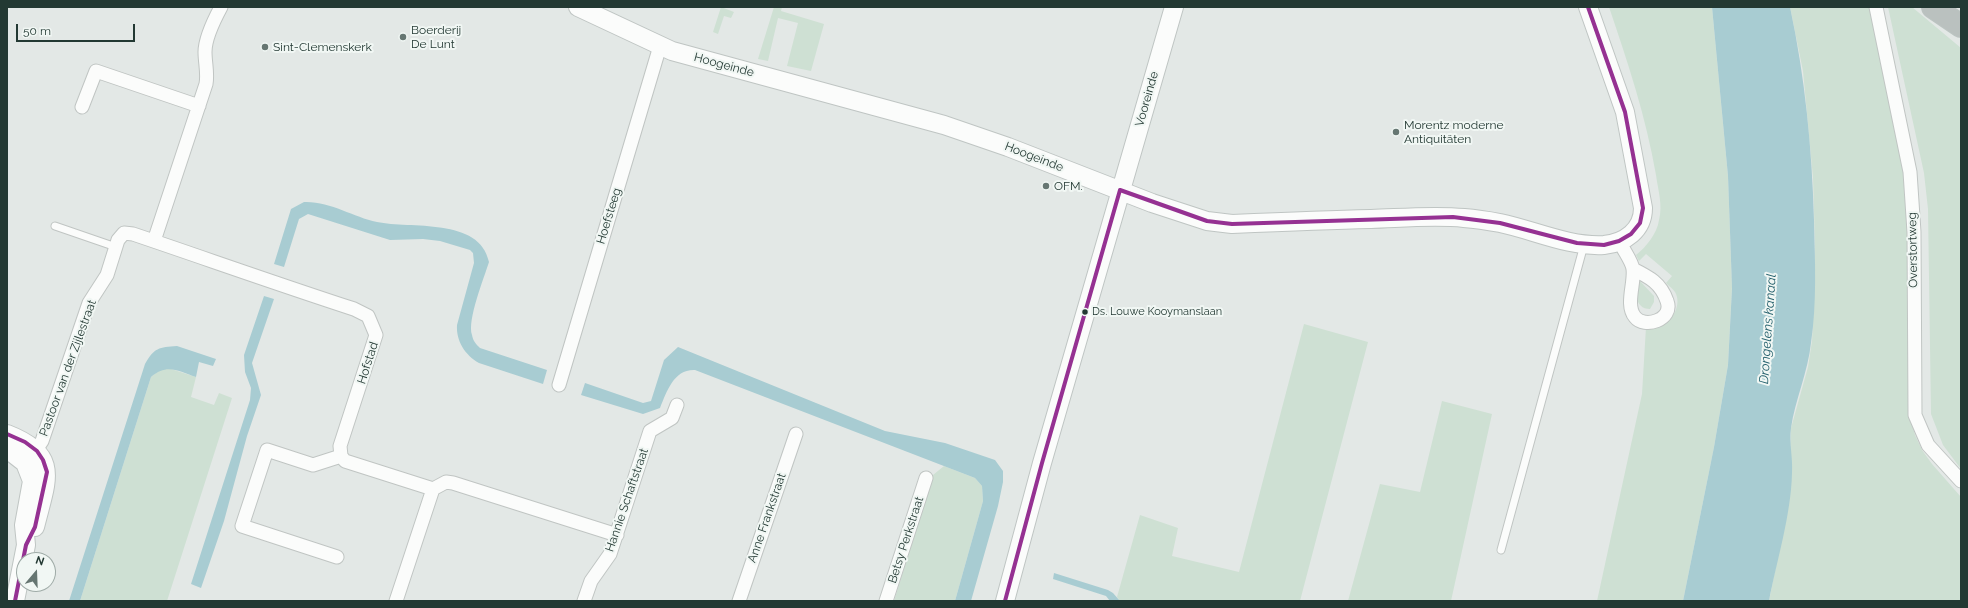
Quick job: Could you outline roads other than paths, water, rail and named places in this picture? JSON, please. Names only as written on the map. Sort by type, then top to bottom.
[{"type":"highway","points":[[1933,7],[1961,26]]},
{"type":"main road","name":"Hoogeinde","points":[[578,7],[660,46],[944,125],[1008,147],[1120,190],[1207,221],[1232,224],[1416,217],[1464,218],[1501,223],[1549,237],[1584,244],[1604,245],[1620,242]]},
{"type":"main road","name":"Vooreinde","points":[[1005,601],[1042,463],[1174,7]]},
{"type":"main road","points":[[1588,7],[1625,112],[1643,208],[1643,216],[1640,224],[1629,236],[1620,242]]},
{"type":"main road","points":[[7,434],[26,442],[31,457]]},
{"type":"main road","points":[[7,449],[43,460],[48,472],[35,527],[26,546],[15,601]]},
{"type":"street","points":[[154,241],[208,76],[205,46],[215,18],[221,7]]},
{"type":"street","name":"Overstortweg","points":[[1876,7],[1910,172],[1914,232],[1915,415],[1928,445],[1961,481]]},
{"type":"street","name":"Hoefsteeg","points":[[559,385],[660,46]]},
{"type":"street","points":[[82,107],[96,71],[199,106]]},
{"type":"street","name":"Pastoor van der Zijlestraat","points":[[31,457],[42,441],[89,303],[107,275],[118,240],[124,233],[133,234],[229,265],[255,277]]},
{"type":"street","points":[[1620,242],[1633,269]]},
{"type":"street","name":"Hofstad","points":[[255,277],[354,309],[368,316],[376,335],[340,446],[341,456]]},
{"type":"street","name":"Hannie Schaftstraat","points":[[584,601],[591,581],[610,554],[650,431],[672,418],[677,405]]},
{"type":"street","name":"Anne Frankstraat","points":[[739,601],[796,434]]},
{"type":"street","points":[[337,557],[242,526],[267,450],[313,465],[341,456],[346,461],[433,489]]},
{"type":"street","name":"Betsy Perkstraat","points":[[886,601],[926,478]]},
{"type":"street","points":[[396,601],[433,489],[446,482],[617,535]]},
{"type":"lane","points":[[55,226],[116,247]]},
{"type":"lane","points":[[1501,550],[1584,244]]},
{"type":"water","name":"Drongelens kanaal","points":[[1712,7],[1790,7],[1800,60],[1807,113],[1813,193],[1815,250],[1815,297],[1813,328],[1807,365],[1795,407],[1791,428],[1790,439],[1792,467],[1789,505],[1769,601],[1683,601],[1714,447],[1728,365],[1732,288],[1728,176]]},
{"type":"water","points":[[304,202],[323,204],[377,222],[442,228],[458,231],[472,238],[483,248],[489,262],[474,310],[471,328],[472,337],[480,348],[547,370],[543,384],[479,363],[474,360],[462,347],[458,337],[457,325],[474,263],[473,253],[470,250],[440,241],[423,239],[390,240],[308,214],[299,219],[284,267],[274,264],[291,209]]},
{"type":"water","points":[[264,296],[274,299],[252,363],[261,395],[247,436],[224,521],[201,588],[191,584],[250,400],[251,388],[245,372],[244,355]]},
{"type":"water","points":[[177,346],[216,359],[213,366],[199,362],[196,377],[168,369],[162,370],[151,377],[80,601],[69,601],[145,364],[151,355],[158,349]]},
{"type":"water","points":[[678,347],[885,431],[945,443],[995,460],[1003,471],[1003,482],[998,506],[971,601],[955,601],[983,501],[982,486],[975,478],[695,370],[682,373],[672,382],[660,408],[643,414],[581,395],[585,383],[643,403],[651,401],[664,360]]},
{"type":"water","points":[[1054,573],[1108,590],[1120,601],[1110,601],[1106,596],[1053,579]]},
{"type":"place","name":"Boerderij De Lunt","points":[[403,37]]},
{"type":"place","name":"Sint-Clemenskerk","points":[[265,47]]},
{"type":"place","name":"Morentz moderne Antiquitäten","points":[[1396,132]]},
{"type":"place","name":"OFM.","points":[[1046,186]]},
{"type":"place","name":"Ds. Louwe Kooymanslaan","points":[[1085,312]]}]
